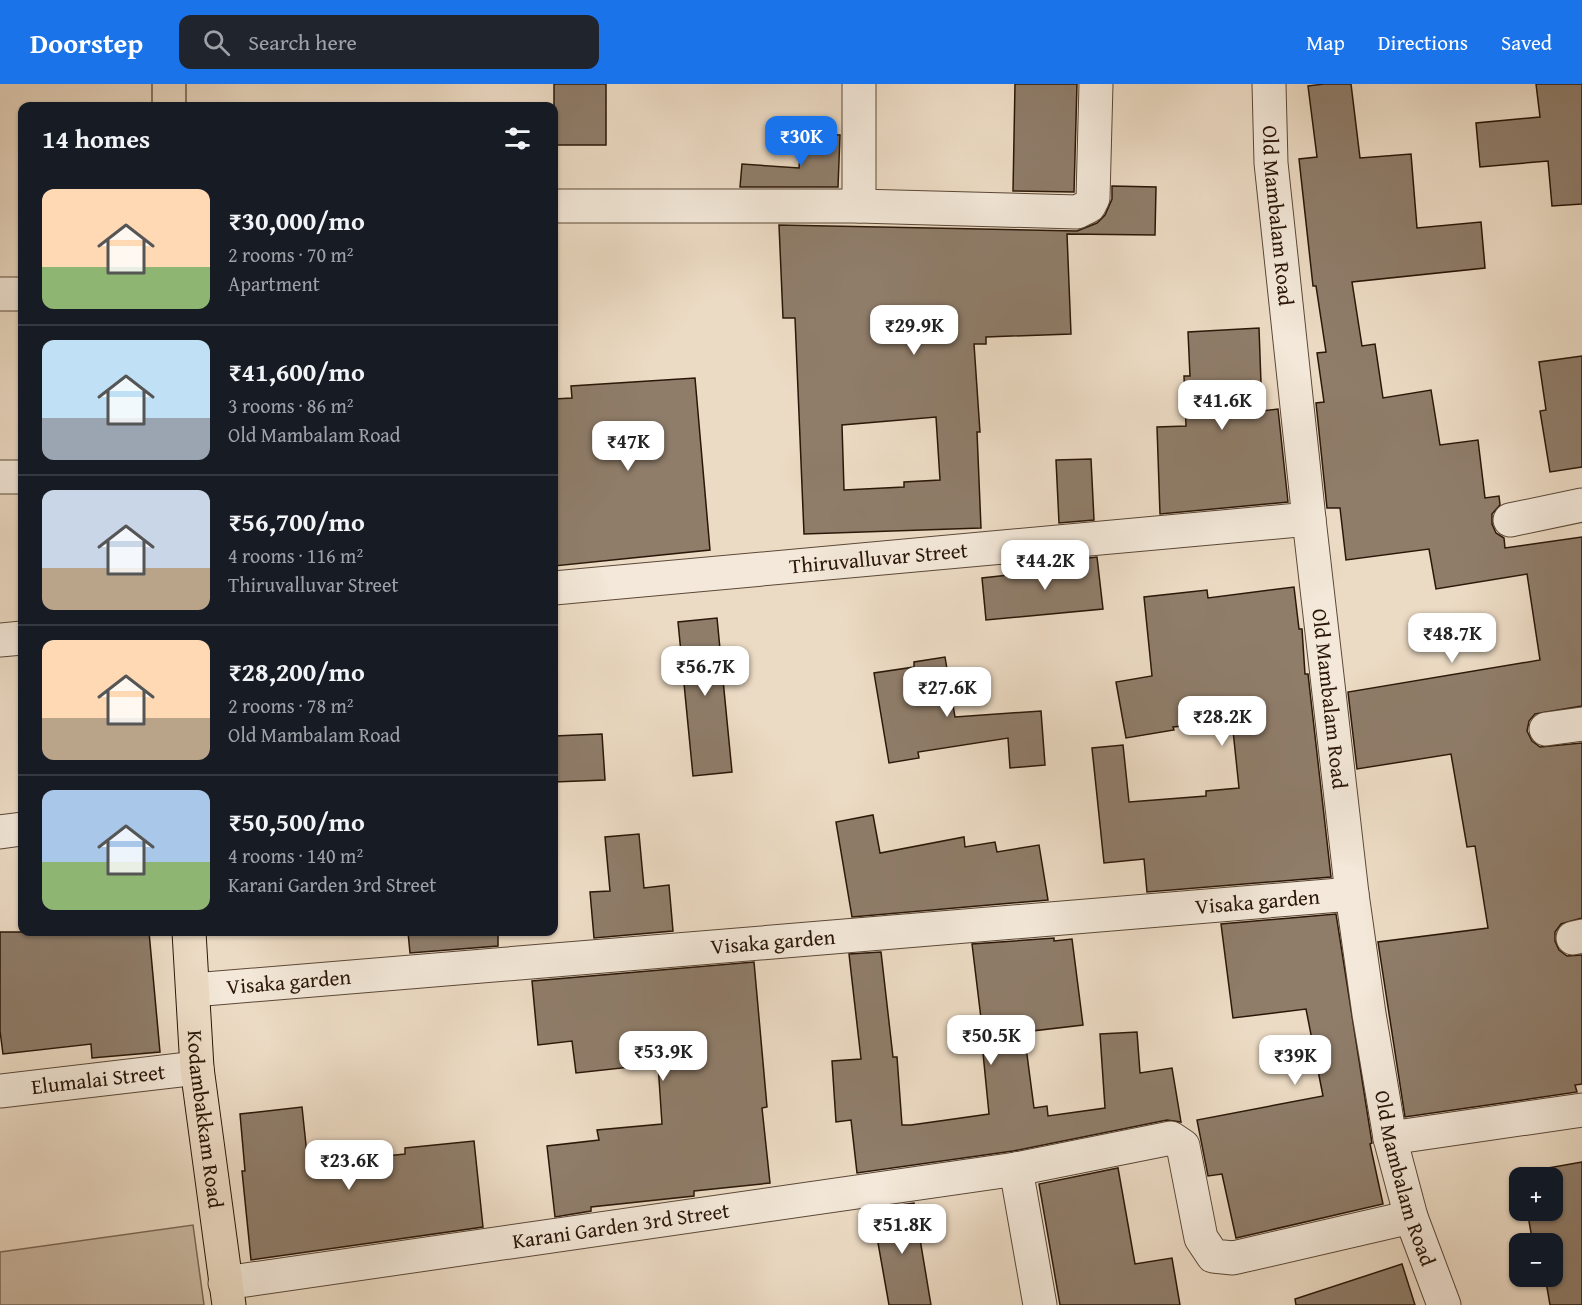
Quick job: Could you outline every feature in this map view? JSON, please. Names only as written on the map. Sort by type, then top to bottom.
[{"type":"main road","points":[[169,84],[169,102]]},
{"type":"main road","name":"Kodambakkam Road","points":[[189,936],[197,1068],[227,1294]]},
{"type":"street","points":[[859,84],[859,206]]},
{"type":"street","points":[[558,206],[859,206],[1084,210],[1093,198],[1096,84]]},
{"type":"street","name":"Old Mambalam Road","points":[[1269,84],[1271,163],[1352,894],[1390,1138],[1410,1217],[1444,1305]]},
{"type":"street","points":[[0,294],[18,294]]},
{"type":"street","points":[[0,477],[18,477]]},
{"type":"street","points":[[1510,519],[1582,505]]},
{"type":"street","name":"Thiruvalluvar Street","points":[[558,588],[1309,519]]},
{"type":"street","points":[[0,640],[18,638]]},
{"type":"street","points":[[1546,729],[1582,724]]},
{"type":"street","points":[[0,832],[18,830]]},
{"type":"street","name":"Visaka garden","points":[[193,990],[1352,894]]},
{"type":"street","name":"Elumalai Street","points":[[0,1091],[197,1068]]},
{"type":"street","points":[[1390,1138],[1582,1110]]},
{"type":"street","name":"Karani Garden 3rd Street","points":[[227,1294],[1016,1169],[1171,1138],[1183,1146],[1201,1238],[1213,1256],[1233,1258],[1410,1217]]},
{"type":"street","points":[[1016,1169],[1040,1305]]},
{"type":"shaded area","points":[[193,1225],[204,1305],[0,1305],[0,1252]]},
{"type":"building","points":[[554,84],[606,84],[606,145],[558,145],[558,102],[554,102]]},
{"type":"building","points":[[1015,84],[1077,84],[1074,192],[1013,191]]},
{"type":"building","points":[[1351,84],[1360,158],[1411,154],[1417,228],[1481,222],[1485,268],[1352,282],[1362,346],[1375,344],[1383,398],[1431,390],[1440,445],[1478,440],[1485,498],[1499,496],[1500,505],[1492,514],[1492,524],[1496,533],[1504,538],[1505,548],[1582,537],[1582,706],[1535,714],[1529,721],[1527,731],[1532,741],[1540,747],[1582,743],[1582,918],[1561,924],[1555,932],[1555,941],[1559,950],[1567,956],[1582,955],[1582,1084],[1575,1085],[1577,1092],[1405,1117],[1378,942],[1488,928],[1475,846],[1467,847],[1451,754],[1357,769],[1348,692],[1540,660],[1527,574],[1436,589],[1429,549],[1346,560],[1340,508],[1327,508],[1316,403],[1324,402],[1317,353],[1326,352],[1316,286],[1313,286],[1299,159],[1317,157],[1308,86]]},
{"type":"building","points":[[1536,84],[1582,84],[1582,204],[1552,206],[1548,161],[1480,167],[1476,123],[1540,117]]},
{"type":"building","points":[[802,133],[840,135],[838,187],[740,187],[742,164],[799,168]]},
{"type":"building","points":[[1112,186],[1156,187],[1155,235],[1067,234],[1071,334],[986,337],[986,344],[974,344],[980,432],[977,432],[981,528],[804,534],[795,318],[783,318],[779,225],[1077,231],[1097,223],[1105,215],[1112,199]],"holes":[[[936,417],[940,480],[904,482],[904,487],[844,490],[842,425]]]},
{"type":"building","points":[[1259,328],[1262,411],[1278,409],[1288,502],[1160,514],[1157,427],[1186,426],[1184,376],[1190,376],[1188,332]]},
{"type":"building","points":[[1582,356],[1582,467],[1550,472],[1540,411],[1546,410],[1539,362]]},
{"type":"building","points":[[695,378],[710,550],[558,566],[558,399],[572,398],[571,386]]},
{"type":"building","points":[[1091,459],[1094,520],[1059,523],[1056,460]]},
{"type":"building","points":[[1097,557],[1103,609],[986,620],[982,578],[1054,570],[1053,562]]},
{"type":"building","points":[[1294,587],[1299,629],[1302,629],[1305,674],[1308,674],[1331,877],[1147,892],[1144,859],[1104,863],[1092,748],[1123,745],[1129,802],[1206,796],[1206,791],[1239,788],[1232,721],[1173,727],[1174,730],[1126,738],[1116,682],[1152,676],[1144,597],[1207,590],[1208,598]]},
{"type":"building","points":[[717,618],[732,772],[693,776],[678,622]]},
{"type":"building","points":[[945,657],[955,717],[1041,711],[1045,765],[1010,768],[1008,738],[918,752],[919,758],[889,763],[874,673],[914,667],[914,662]]},
{"type":"building","points":[[602,734],[605,780],[558,782],[558,736]]},
{"type":"building","points":[[873,815],[880,853],[964,837],[965,847],[995,842],[997,852],[1039,845],[1048,900],[852,917],[836,822]]},
{"type":"building","points":[[639,834],[644,888],[669,885],[673,931],[594,938],[590,892],[610,891],[605,837]]},
{"type":"building","points":[[1336,914],[1372,1143],[1370,1144],[1383,1204],[1236,1238],[1222,1174],[1208,1176],[1197,1120],[1323,1096],[1306,1009],[1233,1018],[1221,924]]},
{"type":"building","points":[[0,932],[18,932],[18,936],[149,936],[160,1052],[92,1058],[91,1044],[3,1054],[0,1031]]},
{"type":"building","points":[[408,936],[498,936],[498,946],[410,953]]},
{"type":"building","points":[[1054,938],[1054,941],[1072,939],[1083,1025],[1024,1032],[1034,1108],[1047,1106],[1048,1116],[1105,1108],[1100,1034],[1137,1032],[1140,1073],[1172,1068],[1181,1122],[1167,1120],[1013,1151],[857,1173],[851,1120],[836,1122],[832,1061],[861,1059],[849,954],[881,952],[893,1057],[897,1057],[902,1125],[911,1125],[989,1114],[982,1043],[984,1043],[972,944]]},
{"type":"building","points":[[754,962],[767,1107],[762,1108],[770,1183],[694,1191],[694,1196],[591,1207],[591,1211],[555,1217],[547,1146],[599,1140],[597,1130],[662,1124],[658,1064],[576,1073],[572,1041],[538,1045],[532,981]]},
{"type":"building","points":[[302,1107],[308,1164],[405,1154],[405,1148],[474,1141],[483,1227],[251,1260],[242,1171],[245,1171],[240,1114]]},
{"type":"building","points":[[1582,1162],[1582,1305],[1550,1305],[1547,1287],[1563,1287],[1563,1233],[1531,1233],[1529,1221],[1563,1221],[1563,1167],[1554,1167]]},
{"type":"building","points":[[1118,1168],[1135,1264],[1172,1258],[1180,1305],[1060,1305],[1039,1184]]},
{"type":"building","points":[[914,1203],[931,1305],[889,1305],[872,1209]]},
{"type":"building","points":[[1402,1264],[1415,1305],[1296,1305],[1295,1299]]}]
